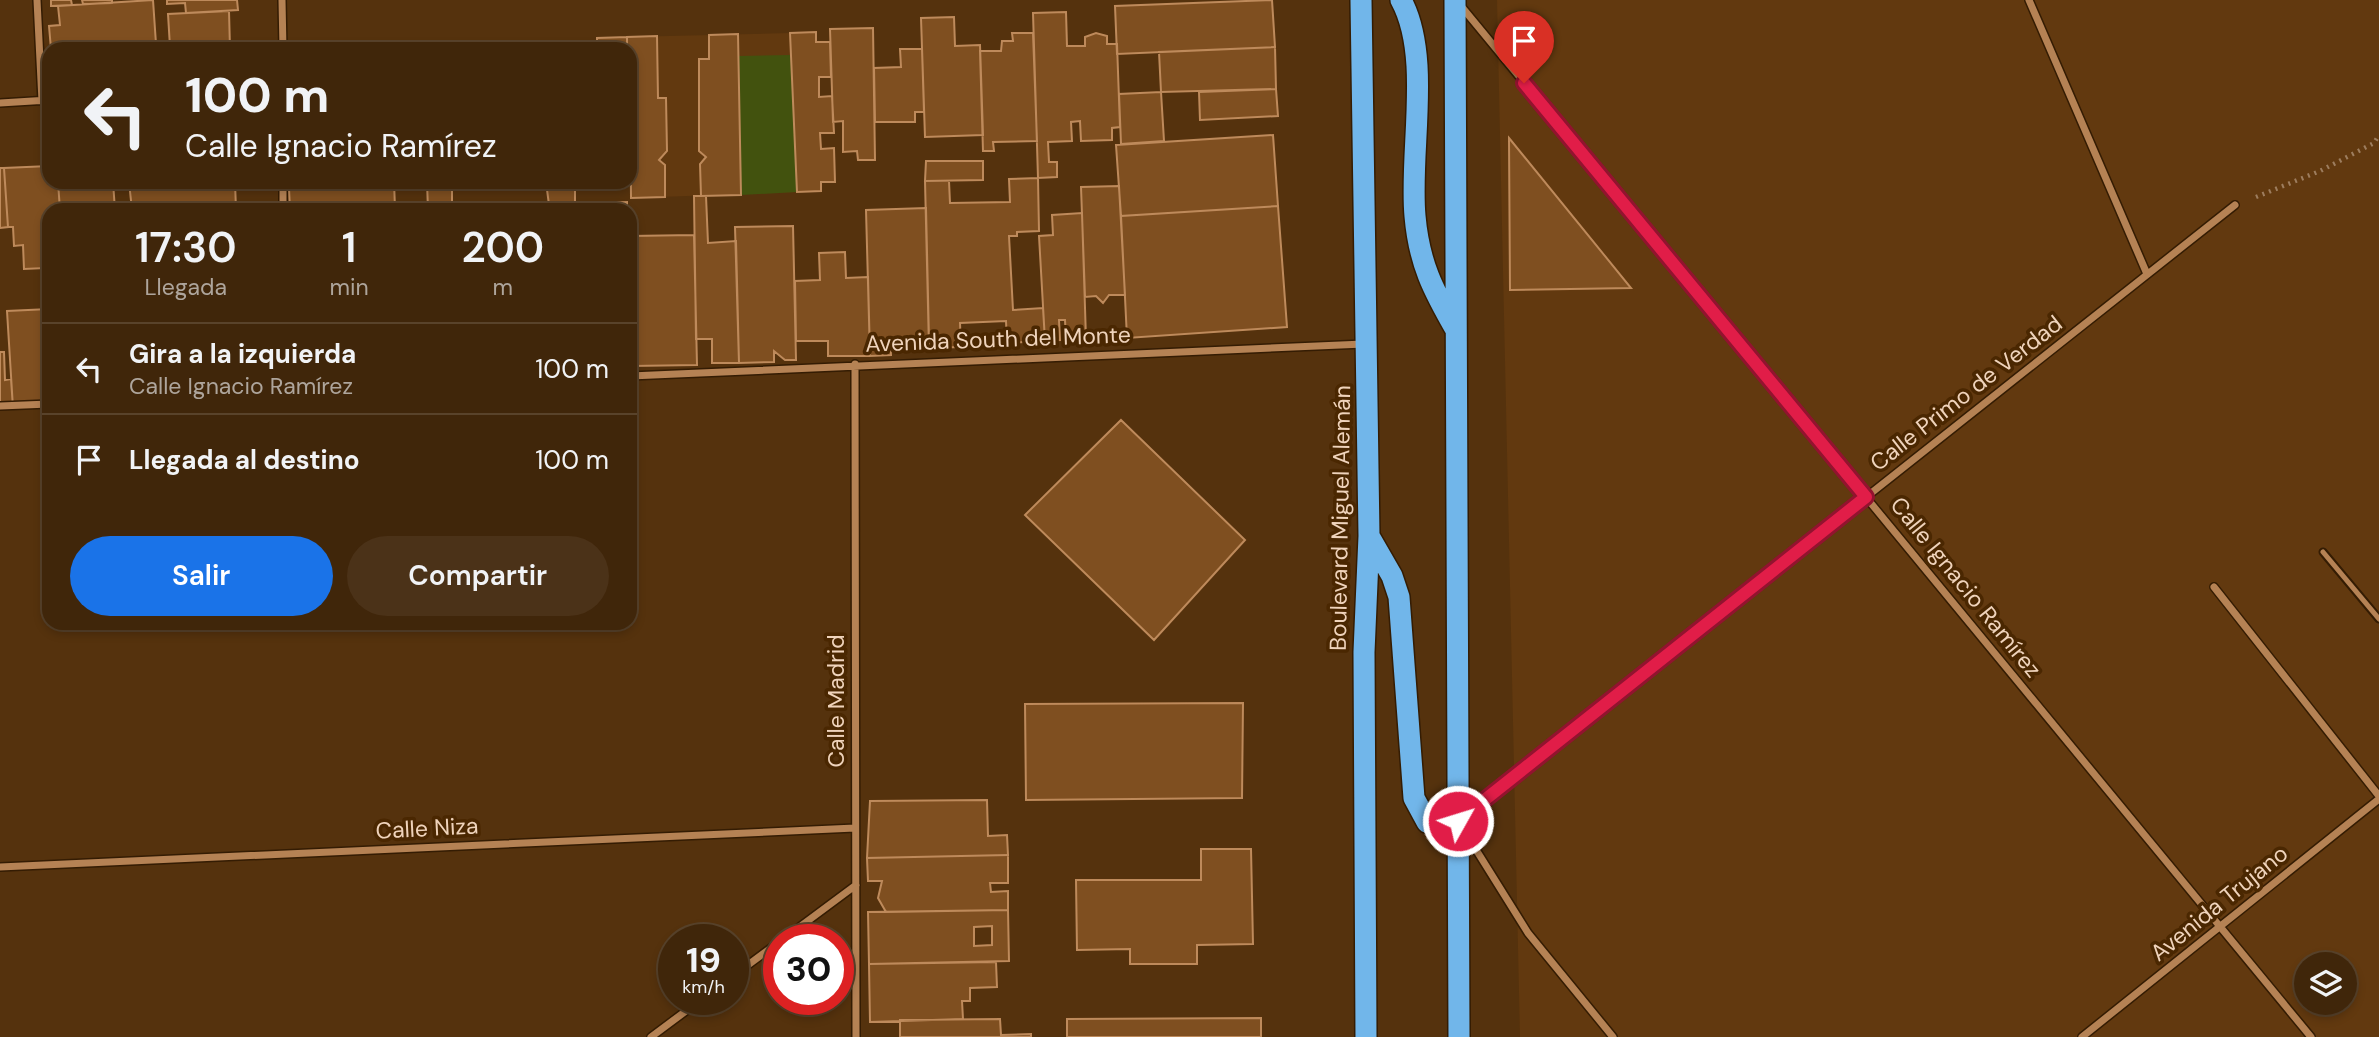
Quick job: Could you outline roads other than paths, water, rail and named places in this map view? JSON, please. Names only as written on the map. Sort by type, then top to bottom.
[{"type":"highway","name":"Boulevard Miguel Alemán","points":[[1361,0],[1369,536],[1364,652],[1366,1037]]},
{"type":"highway","points":[[1401,0],[1416,37],[1415,214],[1419,245],[1427,280],[1457,332]]},
{"type":"highway","points":[[1455,0],[1459,1037]]},
{"type":"highway","points":[[1369,536],[1392,576],[1399,597],[1414,798],[1427,822],[1458,821]]},
{"type":"street","points":[[37,0],[42,62]]},
{"type":"street","points":[[282,0],[283,42]]},
{"type":"street","name":"Calle Ignacio Ramírez","points":[[1455,0],[2311,1037]]},
{"type":"street","points":[[2029,0],[2147,274]]},
{"type":"street","points":[[0,103],[42,100]]},
{"type":"street","name":"Calle Primo de Verdad","points":[[1458,821],[2235,205]]},
{"type":"street","name":"Avenida South del Monte","points":[[637,376],[855,364],[1367,344]]},
{"type":"street","name":"Calle Madrid","points":[[855,364],[856,1037]]},
{"type":"street","points":[[0,406],[42,404]]},
{"type":"street","points":[[2214,587],[2379,798]]},
{"type":"street","name":"Avenida Trujano","points":[[2082,1037],[2379,798]]},
{"type":"street","points":[[1458,821],[1528,933],[1613,1037]]},
{"type":"street","name":"Calle Niza","points":[[0,867],[855,828]]},
{"type":"street","points":[[803,924],[856,884]]},
{"type":"street","points":[[651,1037],[681,1015]]},
{"type":"lane","points":[[2323,552],[2379,619]]}]
